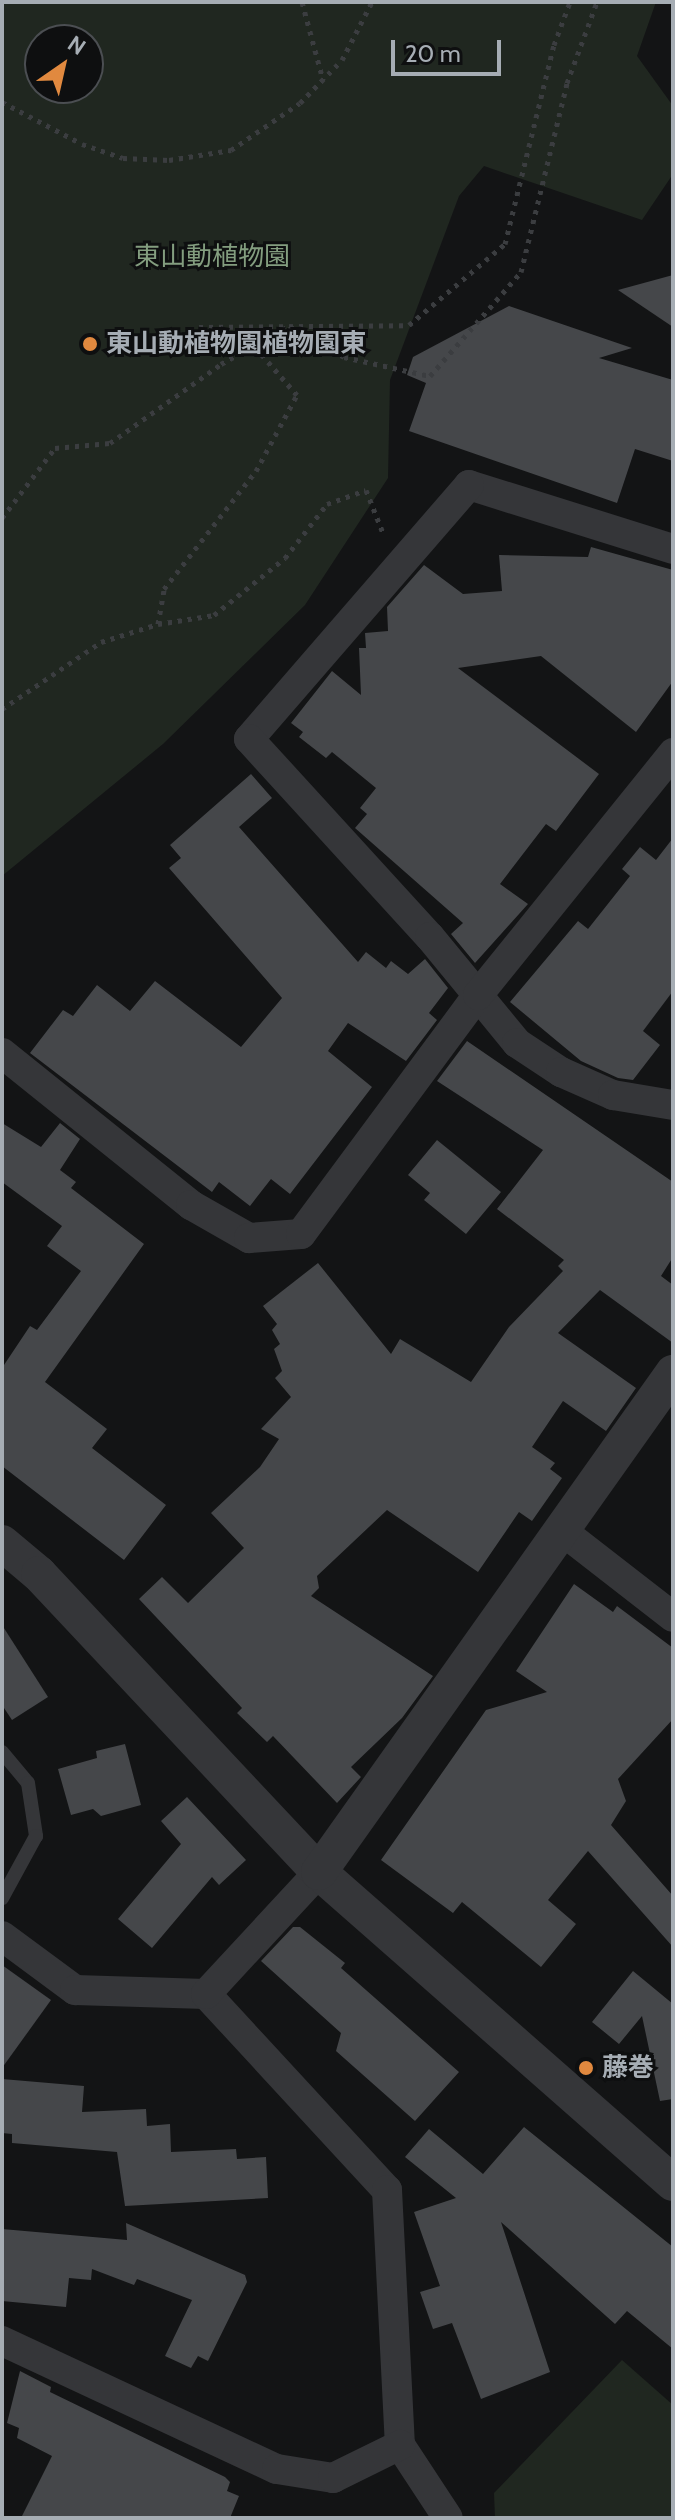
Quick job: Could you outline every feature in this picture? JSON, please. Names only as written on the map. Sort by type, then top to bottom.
[{"type":"street","points":[[673,549],[469,485],[249,739],[478,995],[517,1043],[561,1072],[613,1095],[673,1105]]},
{"type":"street","points":[[2,1053],[191,1205],[249,1238],[301,1234],[478,995],[673,753]]},
{"type":"street","points":[[206,1994],[319,1872],[673,1373]]},
{"type":"street","points":[[561,1530],[673,1617]]},
{"type":"street","points":[[2,1543],[39,1574],[319,1872],[673,2183]]},
{"type":"street","points":[[2,1936],[75,1990],[206,1994],[387,2190],[400,2445],[448,2518]]},
{"type":"street","points":[[2,2341],[277,2469],[333,2478],[400,2445]]},
{"type":"lane","points":[[2,1752],[28,1783],[36,1836],[2,1898]]},
{"type":"path","points":[[302,2],[323,80]]},
{"type":"path","points":[[2,102],[82,144],[123,158],[169,160],[231,150],[300,103],[323,80],[342,60],[372,2]]},
{"type":"path","points":[[199,327],[409,325],[505,244],[554,45],[570,2]]},
{"type":"path","points":[[289,326],[344,357],[430,376],[521,272],[567,83],[597,2]]},
{"type":"path","points":[[2,518],[55,448],[110,443],[221,364],[289,326]]},
{"type":"path","points":[[158,624],[164,589],[256,471],[297,395],[256,348]]},
{"type":"path","points":[[2,709],[101,642],[158,624],[214,615],[285,558],[327,504],[366,490],[384,528],[378,590]]},
{"type":"green space","name":"東山動植物園","points":[[2,2],[656,2],[637,56],[673,106],[673,174],[642,220],[484,166],[459,196],[390,380],[388,478],[305,605],[163,744],[2,876]]},
{"type":"green space","points":[[622,2360],[673,2405],[673,2518],[495,2518],[494,2493]]},
{"type":"building","points":[[673,275],[673,327],[618,290]]},
{"type":"building","points":[[509,306],[632,348],[599,358],[673,380],[673,461],[635,449],[617,503],[409,431],[426,383],[407,375],[413,357]]},
{"type":"building","points":[[591,547],[673,570],[673,681],[636,732],[541,656],[458,668],[599,774],[556,831],[546,824],[500,884],[528,904],[475,963],[451,934],[463,923],[355,828],[367,814],[360,808],[376,788],[332,752],[326,758],[299,737],[303,732],[291,723],[332,671],[361,695],[359,648],[366,648],[365,633],[388,631],[387,607],[424,565],[463,594],[502,591],[499,555],[588,557]]},
{"type":"building","points":[[251,774],[272,798],[239,827],[358,962],[366,952],[386,968],[391,961],[408,974],[425,959],[448,988],[429,1013],[437,1020],[406,1061],[348,1023],[328,1051],[372,1087],[290,1194],[271,1179],[250,1206],[219,1182],[212,1192],[30,1053],[63,1010],[73,1016],[97,985],[130,1011],[155,981],[241,1047],[282,998],[169,868],[181,858],[170,845]]},
{"type":"building","points":[[673,838],[673,991],[643,1031],[660,1045],[633,1080],[618,1078],[581,1061],[510,1002],[578,921],[588,929],[630,876],[622,869],[640,847],[656,860]]},
{"type":"building","points":[[467,1041],[673,1182],[673,1257],[661,1276],[673,1285],[673,1343],[600,1290],[558,1333],[636,1388],[606,1431],[563,1401],[532,1447],[555,1463],[550,1469],[562,1478],[532,1521],[519,1512],[478,1572],[387,1510],[317,1576],[319,1588],[311,1596],[433,1676],[402,1718],[351,1767],[361,1777],[337,1803],[273,1736],[267,1742],[237,1713],[242,1708],[139,1599],[162,1577],[188,1603],[244,1548],[211,1513],[260,1467],[279,1439],[261,1429],[291,1397],[275,1378],[282,1371],[274,1349],[280,1344],[272,1330],[277,1324],[263,1306],[318,1263],[391,1354],[400,1339],[471,1382],[509,1327],[563,1271],[558,1266],[564,1260],[497,1209],[543,1150],[437,1081]]},
{"type":"building","points":[[2,1123],[41,1147],[60,1123],[80,1139],[60,1170],[76,1182],[71,1188],[144,1244],[45,1382],[107,1429],[92,1448],[166,1505],[124,1560],[2,1466],[2,1368],[30,1326],[37,1330],[81,1271],[47,1246],[62,1226],[2,1182]]},
{"type":"building","points":[[437,1140],[501,1192],[466,1234],[424,1200],[430,1193],[408,1175]]},
{"type":"building","points":[[574,1584],[613,1612],[617,1606],[673,1648],[673,1719],[618,1779],[626,1801],[611,1825],[673,1896],[673,1947],[588,1851],[548,1900],[576,1924],[541,1967],[462,1902],[453,1913],[381,1860],[486,1710],[547,1692],[516,1671]]},
{"type":"building","points":[[2,1625],[48,1697],[12,1720],[2,1705]]},
{"type":"building","points":[[125,1744],[141,1805],[101,1816],[93,1809],[71,1815],[58,1769],[97,1758],[96,1751]]},
{"type":"building","points":[[187,1797],[246,1860],[219,1885],[212,1877],[152,1948],[118,1919],[181,1844],[161,1821]]},
{"type":"building","points":[[293,1927],[300,1927],[345,1963],[341,1968],[459,2072],[415,2121],[336,2051],[341,2033],[261,1961]]},
{"type":"building","points":[[2,1965],[51,2000],[2,2068]]},
{"type":"building","points":[[633,1971],[673,2004],[673,2099],[660,2101],[642,2016],[619,2044],[592,2022]]},
{"type":"building","points":[[2,2079],[84,2086],[82,2112],[146,2109],[147,2126],[170,2124],[171,2152],[236,2149],[237,2159],[266,2157],[268,2198],[125,2206],[117,2152],[12,2143],[12,2134],[2,2133]]},
{"type":"building","points":[[524,2127],[673,2247],[673,2349],[627,2311],[615,2324],[501,2222],[550,2372],[481,2399],[452,2323],[433,2329],[420,2292],[440,2286],[414,2212],[456,2198],[405,2157],[429,2129],[483,2174]]},
{"type":"building","points":[[126,2223],[245,2275],[247,2282],[208,2361],[198,2356],[191,2368],[165,2356],[192,2300],[137,2279],[134,2285],[92,2269],[91,2280],[69,2278],[66,2307],[2,2301],[2,2229],[127,2240]]},
{"type":"building","points":[[20,2371],[51,2387],[50,2392],[225,2477],[230,2482],[227,2491],[239,2496],[230,2518],[21,2518],[52,2456],[17,2438],[19,2428],[7,2423]]},
{"type":"place","name":"東山動植物園植物園東","points":[[90,344]]},
{"type":"place","name":"藤巻","points":[[586,2068]]}]
